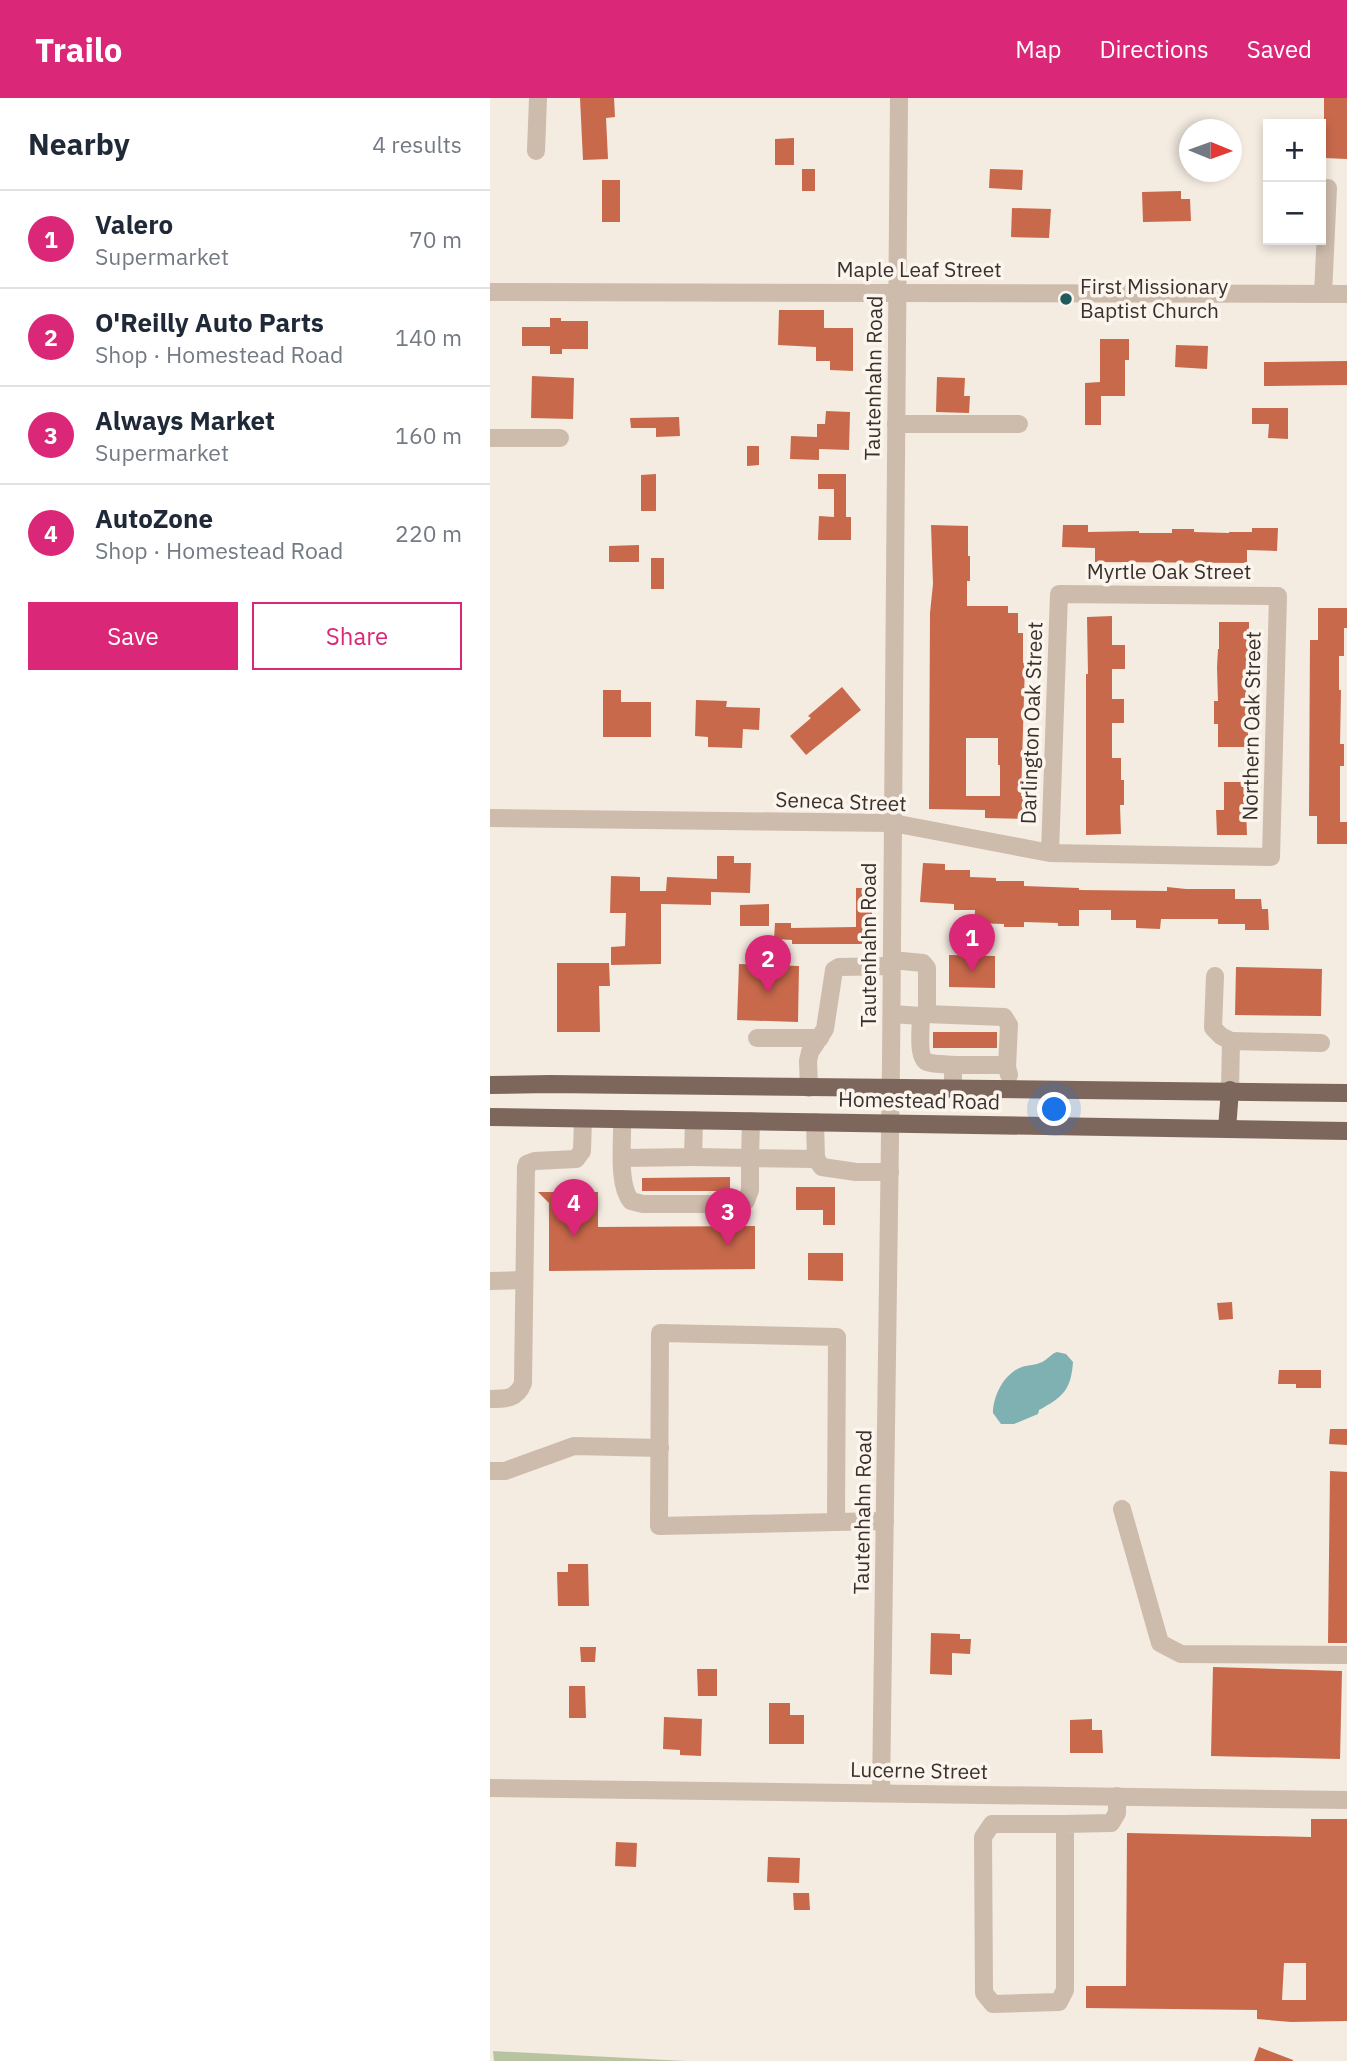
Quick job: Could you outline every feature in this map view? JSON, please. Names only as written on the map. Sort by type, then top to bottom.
[{"type":"main road","name":"Homestead Road","points":[[490,1085],[1347,1093]]},
{"type":"main road","points":[[1227,1129],[1230,1090]]},
{"type":"main road","name":"Homestead Road","points":[[490,1117],[1347,1132]]},
{"type":"street","points":[[536,151],[538,98]]},
{"type":"street","name":"Tautenhahn Road","points":[[881,1793],[892,1014],[899,98]]},
{"type":"street","points":[[1323,294],[1328,188]]},
{"type":"street","name":"Maple Leaf Street","points":[[490,292],[1347,294]]},
{"type":"street","points":[[896,424],[1019,424]]},
{"type":"street","points":[[490,438],[561,439]]},
{"type":"street","name":"Myrtle Oak Street","points":[[1059,594],[1278,596]]},
{"type":"street","name":"Darlington Oak Street","points":[[1050,853],[1059,594]]},
{"type":"street","name":"Northern Oak Street","points":[[1271,857],[1278,596]]},
{"type":"street","name":"Seneca Street","points":[[490,818],[892,823],[1050,853],[1271,857]]},
{"type":"street","points":[[809,1088],[810,1052],[825,1029],[834,970],[839,967],[923,962],[927,968],[927,1009],[923,1015],[920,1052],[923,1058],[928,1062],[1007,1067]]},
{"type":"street","points":[[1214,976],[1213,1028],[1221,1036],[1231,1041],[1321,1043]]},
{"type":"street","points":[[892,1014],[1004,1017],[1009,1024],[1009,1089]]},
{"type":"street","points":[[757,1038],[820,1038]]},
{"type":"street","points":[[1230,1090],[1231,1041]]},
{"type":"street","points":[[953,1089],[953,1069],[957,1065]]},
{"type":"street","points":[[490,1399],[511,1398],[517,1395],[523,1383],[526,1167],[535,1161],[576,1158],[582,1151],[583,1119]]},
{"type":"street","points":[[622,1119],[626,1195],[631,1201],[643,1203],[738,1204],[746,1201],[750,1190],[751,1121]]},
{"type":"street","points":[[693,1157],[694,1120]]},
{"type":"street","points":[[816,1122],[816,1159],[821,1167],[856,1172],[890,1172]]},
{"type":"street","points":[[623,1158],[816,1159]]},
{"type":"street","points":[[490,1281],[523,1280]]},
{"type":"street","points":[[836,1522],[837,1337],[660,1334],[659,1526],[885,1521]]},
{"type":"street","points":[[490,1471],[505,1471],[574,1446],[660,1448]]},
{"type":"street","points":[[1122,1509],[1160,1643],[1181,1654],[1347,1655]]},
{"type":"street","name":"Lucerne Street","points":[[490,1788],[1347,1800]]},
{"type":"street","points":[[1065,1824],[1065,1990],[1059,2002],[993,2004],[984,1993],[983,1837],[992,1824],[1111,1823],[1116,1813],[1117,1796]]},
{"type":"green space","points":[[493,2051],[686,2061],[494,2061]]},
{"type":"water","points":[[1057,1352],[1066,1354],[1073,1362],[1068,1386],[1064,1392],[1039,1410],[1038,1414],[1014,1424],[1001,1424],[993,1413],[997,1393],[1005,1380],[1016,1370],[1042,1362]]},
{"type":"building","points":[[580,98],[614,98],[615,117],[606,118],[608,159],[583,160]]},
{"type":"building","points":[[1324,98],[1347,98],[1347,159],[1326,158]]},
{"type":"building","points":[[794,138],[794,165],[775,165],[775,139]]},
{"type":"building","points":[[802,169],[815,169],[815,191],[802,191]]},
{"type":"building","points":[[990,169],[1023,170],[1022,190],[989,188]]},
{"type":"building","points":[[602,180],[620,180],[620,222],[602,222]]},
{"type":"building","points":[[1181,191],[1181,199],[1190,199],[1191,221],[1143,222],[1142,192]]},
{"type":"building","points":[[1012,208],[1051,209],[1049,238],[1011,237]]},
{"type":"building","points":[[779,310],[824,310],[824,328],[853,328],[853,371],[830,370],[830,361],[816,361],[816,347],[778,345]]},
{"type":"building","points":[[550,318],[561,318],[561,321],[588,321],[588,349],[562,349],[562,354],[550,354],[550,346],[522,346],[522,327],[550,327]]},
{"type":"building","points":[[1100,339],[1129,339],[1129,360],[1125,360],[1125,396],[1101,396],[1101,425],[1085,425],[1085,383],[1100,382]]},
{"type":"building","points":[[1176,345],[1208,346],[1207,369],[1175,367]]},
{"type":"building","points":[[1347,361],[1347,385],[1264,386],[1264,362]]},
{"type":"building","points":[[532,376],[574,378],[573,419],[531,418]]},
{"type":"building","points":[[937,377],[965,378],[964,396],[970,396],[969,413],[936,412]]},
{"type":"building","points":[[1252,408],[1288,408],[1288,439],[1268,438],[1269,424],[1252,424]]},
{"type":"building","points":[[826,411],[850,412],[849,450],[819,449],[819,460],[790,459],[791,436],[817,437],[817,424],[825,424]]},
{"type":"building","points":[[679,417],[680,436],[656,437],[656,428],[631,428],[630,418]]},
{"type":"building","points":[[747,446],[759,446],[759,465],[747,466]]},
{"type":"building","points":[[656,474],[656,511],[641,511],[641,475]]},
{"type":"building","points":[[818,474],[846,474],[846,517],[851,517],[851,540],[818,540],[819,516],[834,517],[834,489],[818,489]]},
{"type":"building","points":[[931,525],[968,526],[970,581],[967,581],[967,606],[1008,606],[1008,613],[1018,613],[1018,633],[1023,633],[1025,663],[1021,796],[1025,796],[1025,819],[985,818],[985,810],[929,809],[930,613],[933,584]],"holes":[[[966,738],[998,738],[1000,796],[966,796]]]},
{"type":"building","points":[[1063,525],[1088,525],[1088,532],[1139,533],[1172,533],[1172,529],[1194,529],[1194,532],[1229,533],[1252,532],[1252,528],[1278,528],[1277,551],[1247,550],[1247,563],[1095,562],[1095,548],[1062,547]]},
{"type":"building","points":[[639,545],[639,562],[609,562],[609,546]]},
{"type":"building","points":[[651,558],[664,558],[664,589],[651,589]]},
{"type":"building","points":[[1318,608],[1347,608],[1344,656],[1339,656],[1339,690],[1340,744],[1344,744],[1344,766],[1340,766],[1340,822],[1347,822],[1347,844],[1317,844],[1317,816],[1309,816],[1310,640],[1318,640]]},
{"type":"building","points":[[1112,616],[1112,645],[1125,645],[1125,669],[1112,669],[1112,699],[1124,699],[1124,723],[1112,723],[1112,758],[1121,758],[1121,780],[1124,780],[1124,805],[1120,805],[1121,834],[1086,835],[1087,617]]},
{"type":"building","points":[[1219,622],[1249,622],[1249,668],[1246,668],[1248,747],[1218,747],[1214,701],[1218,701]]},
{"type":"building","points":[[842,687],[861,710],[806,755],[790,736],[811,718],[808,716]]},
{"type":"building","points":[[603,690],[621,690],[621,702],[651,702],[651,737],[603,737]]},
{"type":"building","points":[[696,700],[727,701],[726,707],[760,708],[759,730],[743,729],[742,748],[708,747],[708,737],[695,736]]},
{"type":"building","points":[[1224,782],[1245,782],[1247,835],[1217,835],[1216,810],[1224,810]]},
{"type":"building","points":[[717,856],[734,856],[734,863],[751,863],[750,893],[711,892],[711,905],[661,904],[661,964],[611,965],[611,947],[625,946],[626,913],[610,913],[611,876],[640,877],[640,891],[666,891],[667,877],[717,879]]},
{"type":"building","points":[[923,863],[945,864],[945,870],[970,870],[970,877],[1024,881],[1024,886],[1079,890],[1167,891],[1167,887],[1235,889],[1235,899],[1261,899],[1262,909],[1268,909],[1269,930],[1245,930],[1245,924],[1218,924],[1218,919],[1161,919],[1160,929],[1136,928],[1136,920],[1111,920],[1111,910],[1079,910],[1079,926],[1024,922],[1024,927],[1004,927],[1004,924],[974,923],[975,910],[954,910],[954,904],[920,902]]},
{"type":"building","points":[[856,888],[872,888],[872,944],[792,944],[792,940],[774,939],[775,923],[791,923],[791,928],[856,927]]},
{"type":"building","points":[[769,904],[769,926],[740,926],[740,905]]},
{"type":"building","points":[[949,955],[995,956],[995,988],[949,987]]},
{"type":"building","points":[[557,963],[609,963],[610,986],[599,986],[600,1032],[557,1032]]},
{"type":"building","points":[[739,964],[799,966],[798,1022],[737,1020]]},
{"type":"building","points":[[1236,967],[1322,969],[1321,1016],[1235,1015]]},
{"type":"building","points":[[933,1032],[997,1032],[997,1048],[933,1048]]},
{"type":"building","points":[[730,1177],[730,1191],[642,1191],[642,1178]]},
{"type":"building","points":[[796,1187],[835,1187],[835,1225],[823,1225],[823,1210],[796,1210]]},
{"type":"building","points":[[538,1192],[598,1192],[598,1227],[755,1226],[755,1269],[549,1271],[549,1203]]},
{"type":"building","points":[[808,1253],[843,1253],[843,1281],[808,1280]]},
{"type":"building","points":[[1232,1302],[1233,1319],[1219,1320],[1217,1303]]},
{"type":"building","points":[[1279,1370],[1321,1370],[1321,1388],[1296,1388],[1296,1384],[1278,1384]]},
{"type":"building","points":[[1330,1429],[1347,1429],[1347,1445],[1329,1444]]},
{"type":"building","points":[[1330,1471],[1347,1472],[1347,1643],[1328,1643]]},
{"type":"building","points":[[568,1564],[588,1564],[589,1606],[558,1606],[557,1572],[568,1572]]},
{"type":"building","points":[[931,1633],[960,1634],[960,1639],[971,1639],[970,1654],[952,1653],[952,1675],[930,1674]]},
{"type":"building","points":[[580,1647],[596,1647],[595,1662],[581,1662]]},
{"type":"building","points":[[1213,1667],[1342,1671],[1340,1759],[1211,1756]]},
{"type":"building","points":[[697,1669],[717,1669],[717,1696],[698,1696]]},
{"type":"building","points":[[569,1686],[585,1686],[586,1718],[569,1718]]},
{"type":"building","points":[[769,1703],[790,1703],[790,1715],[804,1715],[804,1744],[769,1744]]},
{"type":"building","points":[[664,1717],[702,1719],[701,1756],[680,1755],[680,1750],[663,1749]]},
{"type":"building","points":[[1092,1719],[1092,1730],[1102,1730],[1103,1753],[1070,1753],[1070,1720]]},
{"type":"building","points":[[1311,1819],[1347,1819],[1347,2021],[1291,2022],[1257,2019],[1257,2010],[1086,2008],[1086,1986],[1126,1986],[1127,1833],[1311,1837]],"holes":[[[1284,1963],[1306,1963],[1306,2000],[1282,2000]]]},
{"type":"building","points":[[616,1842],[637,1843],[636,1867],[615,1866]]},
{"type":"building","points":[[768,1857],[800,1858],[799,1883],[767,1882]]},
{"type":"building","points":[[793,1893],[809,1893],[810,1910],[794,1910]]},
{"type":"building","points":[[1259,2047],[1293,2060],[1293,2061],[1254,2061]]},
{"type":"place","name":"First Missionary Baptist Church","points":[[1066,299]]},
{"type":"place","name":"Valero","points":[[972,972]]},
{"type":"place","name":"O'Reilly Auto Parts","points":[[768,993]]},
{"type":"place","name":"AutoZone","points":[[574,1237]]},
{"type":"place","name":"Always Market","points":[[728,1246]]}]
